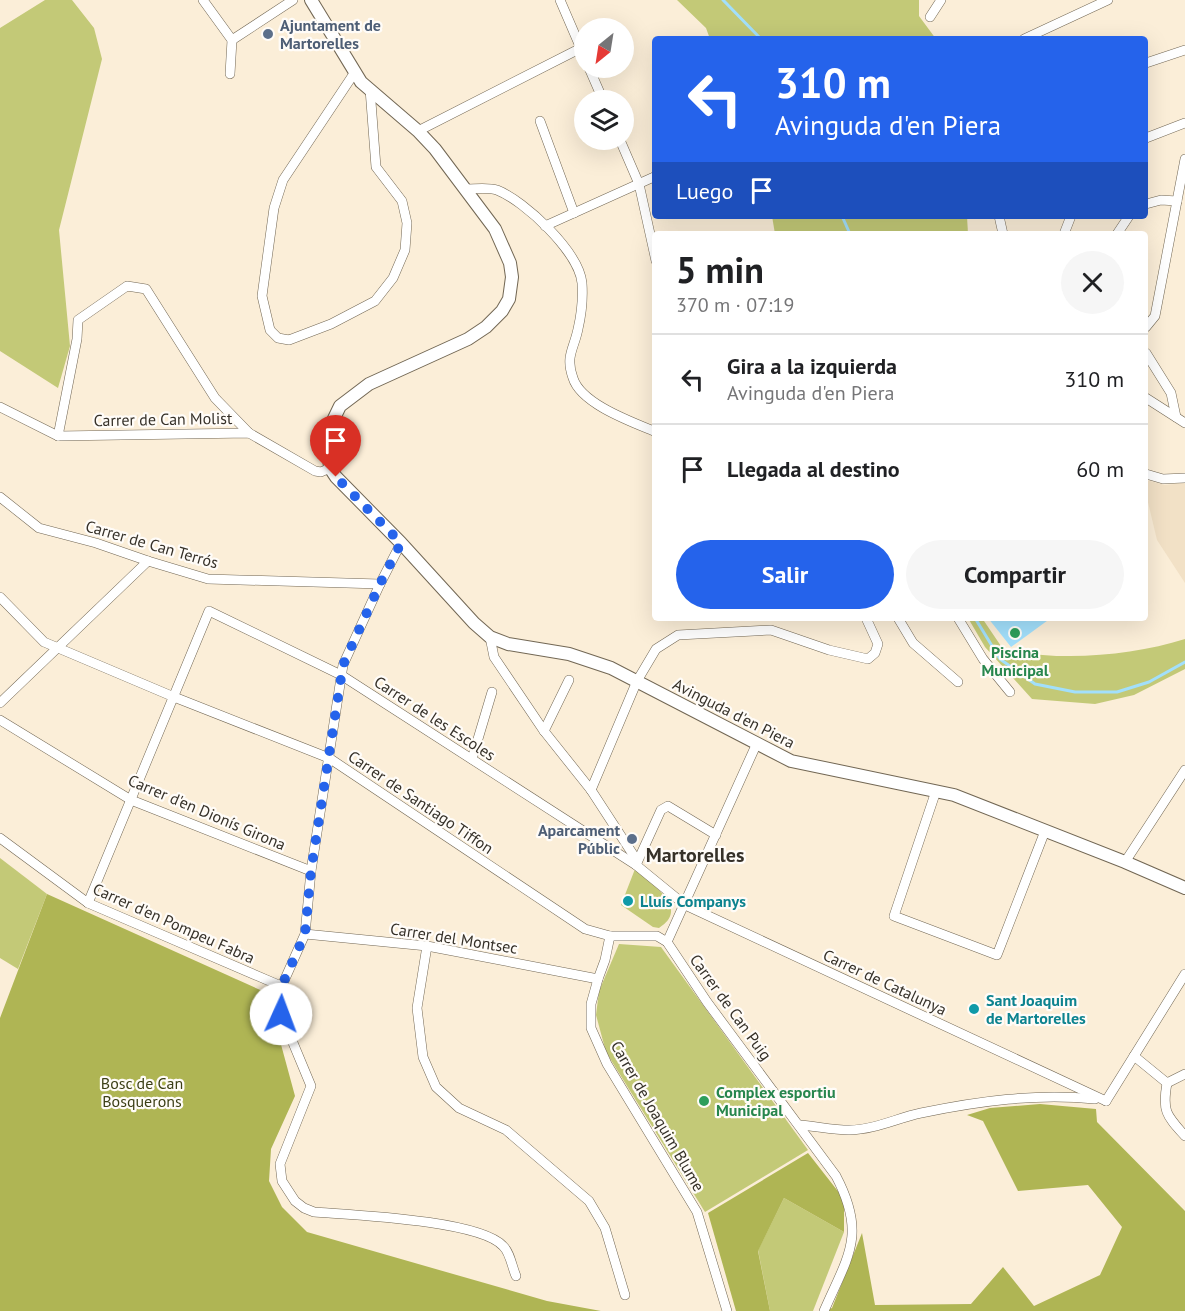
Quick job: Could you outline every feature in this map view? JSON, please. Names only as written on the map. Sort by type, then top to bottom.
[{"type":"street","points":[[203,0],[232,40],[230,74]]},
{"type":"street","points":[[232,40],[293,0]]},
{"type":"street","points":[[311,0],[361,82],[418,131],[435,149],[495,229],[510,263],[512,277],[509,299],[502,311],[486,327],[468,339],[369,384],[340,406],[327,433],[330,468]]},
{"type":"street","points":[[560,0],[574,32]]},
{"type":"street","points":[[930,16],[941,0]]},
{"type":"street","points":[[1030,36],[1108,0]]},
{"type":"street","points":[[1148,62],[1185,50]]},
{"type":"street","points":[[418,131],[574,52]]},
{"type":"street","points":[[355,72],[284,180],[274,208],[262,296],[270,330],[279,338],[289,340],[331,324],[375,301],[393,278],[405,250],[407,223],[402,201],[376,167],[370,89]]},
{"type":"street","points":[[540,121],[574,213]]},
{"type":"street","points":[[1148,137],[1185,123]]},
{"type":"street","points":[[624,150],[639,184],[652,243]]},
{"type":"street","points":[[1148,325],[1155,316],[1185,159]]},
{"type":"street","points":[[545,226],[652,178]]},
{"type":"street","points":[[465,189],[495,189],[514,199],[533,213],[557,238],[575,265],[582,282],[578,330],[569,354],[573,380],[591,402],[652,430]]},
{"type":"street","points":[[1148,203],[1161,200],[1177,201]]},
{"type":"street","points":[[0,407],[58,436],[77,339],[78,320],[127,286],[146,289],[215,398],[249,433]]},
{"type":"street","points":[[1148,356],[1171,393],[1176,417]]},
{"type":"street","points":[[1148,399],[1185,423]]},
{"type":"street","name":"Carrer de Can Molist","points":[[58,436],[249,433],[315,471],[321,472],[330,468]]},
{"type":"street","name":"Avinguda d'en Piera","points":[[330,468],[474,623],[490,637],[508,644],[569,654],[611,668],[791,761],[954,795],[1185,888]]},
{"type":"street","points":[[1148,475],[1163,479],[1185,478]]},
{"type":"street","name":"Carrer de Can Terrós","points":[[0,497],[39,528],[96,543],[208,579],[380,584]]},
{"type":"street","points":[[401,543],[343,665],[311,871],[305,934],[281,986],[281,1014],[311,1086],[280,1164],[282,1181],[295,1201],[303,1208],[314,1212],[448,1225],[494,1239],[504,1247],[516,1275]]},
{"type":"street","points":[[0,703],[148,561]]},
{"type":"street","name":"Carrer de Santiago Tiffon","points":[[0,597],[44,642],[58,649],[329,758],[585,929],[610,936],[657,936],[667,942]]},
{"type":"street","name":"Carrer de les Escoles","points":[[174,697],[209,611],[341,675],[636,865]]},
{"type":"street","points":[[591,790],[637,681],[656,649],[678,635],[771,630],[829,650],[868,659],[875,653],[878,644],[867,621]]},
{"type":"street","points":[[900,621],[914,644],[958,682]]},
{"type":"street","points":[[960,621],[983,659],[1010,692]]},
{"type":"street","points":[[490,637],[494,657],[544,731],[591,790],[634,856],[636,865],[685,905]]},
{"type":"street","points":[[544,731],[569,680]]},
{"type":"street","points":[[472,759],[492,692]]},
{"type":"street","points":[[88,903],[174,697]]},
{"type":"street","name":"Carrer d'en Dionís Girona","points":[[0,720],[131,800],[311,871]]},
{"type":"street","points":[[667,942],[758,744]]},
{"type":"street","points":[[1125,862],[1185,770]]},
{"type":"street","points":[[936,791],[894,916],[997,955],[1045,831]]},
{"type":"street","points":[[636,865],[661,810],[668,806],[717,835]]},
{"type":"street","name":"Carrer d'en Pompeu Fabra","points":[[0,838],[88,903],[281,986]]},
{"type":"street","name":"Carrer de Catalunya","points":[[685,905],[1106,1101]]},
{"type":"street","name":"Carrer del Montsec","points":[[305,934],[427,946],[598,979]]},
{"type":"street","name":"Carrer de Joaquim Blume","points":[[610,936],[606,960],[591,1004],[591,1028],[607,1064],[697,1212],[727,1311]]},
{"type":"street","name":"Carrer de Can Puig","points":[[667,942],[707,1002],[836,1176],[847,1197],[854,1230],[852,1242],[824,1311]]},
{"type":"street","points":[[427,946],[417,1008],[423,1057],[436,1087],[459,1108],[506,1130],[589,1201],[605,1228],[624,1295]]},
{"type":"street","points":[[799,1125],[850,1130],[873,1127],[961,1105],[1024,1097],[1072,1097],[1106,1101],[1185,974]]},
{"type":"street","points":[[1134,1056],[1167,1083]]},
{"type":"street","points":[[1167,1083],[1185,1074]]},
{"type":"street","points":[[1167,1083],[1164,1102],[1169,1117],[1185,1136]]},
{"type":"shaded area","points":[[1148,481],[1165,485],[1185,483],[1185,583],[1157,540],[1148,502]]},
{"type":"green space","points":[[45,0],[72,0],[94,28],[102,59],[59,230],[70,346],[58,388],[0,351],[0,28]]},
{"type":"green space","points":[[677,0],[919,0],[919,16],[934,36],[709,36],[706,28]]},
{"type":"green space","points":[[772,219],[967,219],[968,231],[774,231]]},
{"type":"green space","points":[[970,621],[984,621],[1003,649],[1047,655],[1118,653],[1142,650],[1185,639],[1185,669],[1134,695],[1095,704],[1032,699],[985,647]]},
{"type":"green space","points":[[0,858],[47,894],[18,969],[0,958]]},
{"type":"green space","points":[[635,869],[659,889],[670,905],[671,913],[668,920],[659,928],[653,927],[621,905]]},
{"type":"green space","name":"Bosc de Can Bosquerons","points":[[47,894],[267,993],[295,1096],[271,1149],[269,1181],[282,1207],[307,1232],[547,1301],[601,1311],[0,1311],[0,1018]]},
{"type":"green space","name":"Complex esportiu Municipal","points":[[619,944],[661,947],[808,1150],[705,1212],[606,1052],[596,1015],[599,991]]},
{"type":"green space","points":[[1040,1104],[1096,1109],[1097,1122],[1185,1211],[1185,1311],[825,1311],[832,1308],[862,1233],[875,1305],[971,1304],[1003,1267],[1034,1306],[1100,1275],[1122,1227],[1088,1185],[1018,1191],[983,1121],[967,1115],[990,1108]]},
{"type":"green space","points":[[808,1153],[844,1199],[844,1232],[784,1198],[758,1251],[770,1311],[736,1311],[708,1213]]},
{"type":"green space","points":[[784,1198],[844,1232],[813,1311],[770,1311],[758,1250]]},
{"type":"water","name":"Piscina Municipal","points":[[990,621],[1047,621],[1011,647]]},
{"type":"waterway","points":[[723,0],[758,36]]},
{"type":"waterway","points":[[843,219],[849,231]]},
{"type":"waterway","points":[[977,621],[1000,659],[1035,684],[1075,692],[1117,692],[1149,682],[1185,662]]},
{"type":"place","name":"Ajuntament de Martorelles","points":[[268,34]]},
{"type":"place","name":"Piscina Municipal","points":[[1015,633]]},
{"type":"place","name":"Aparcament Públic","points":[[632,839]]},
{"type":"place","name":"Lluís Companys","points":[[628,901]]},
{"type":"place","name":"Sant Joaquim de Martorelles","points":[[974,1009]]},
{"type":"place","name":"Complex esportiu Municipal","points":[[704,1101]]},
{"type":"district","name":"Martorelles","points":[[695,855]]},
{"type":"route","points":[[281,1014],[280,990],[305,934],[311,871],[343,665],[401,543],[336,477]]}]
